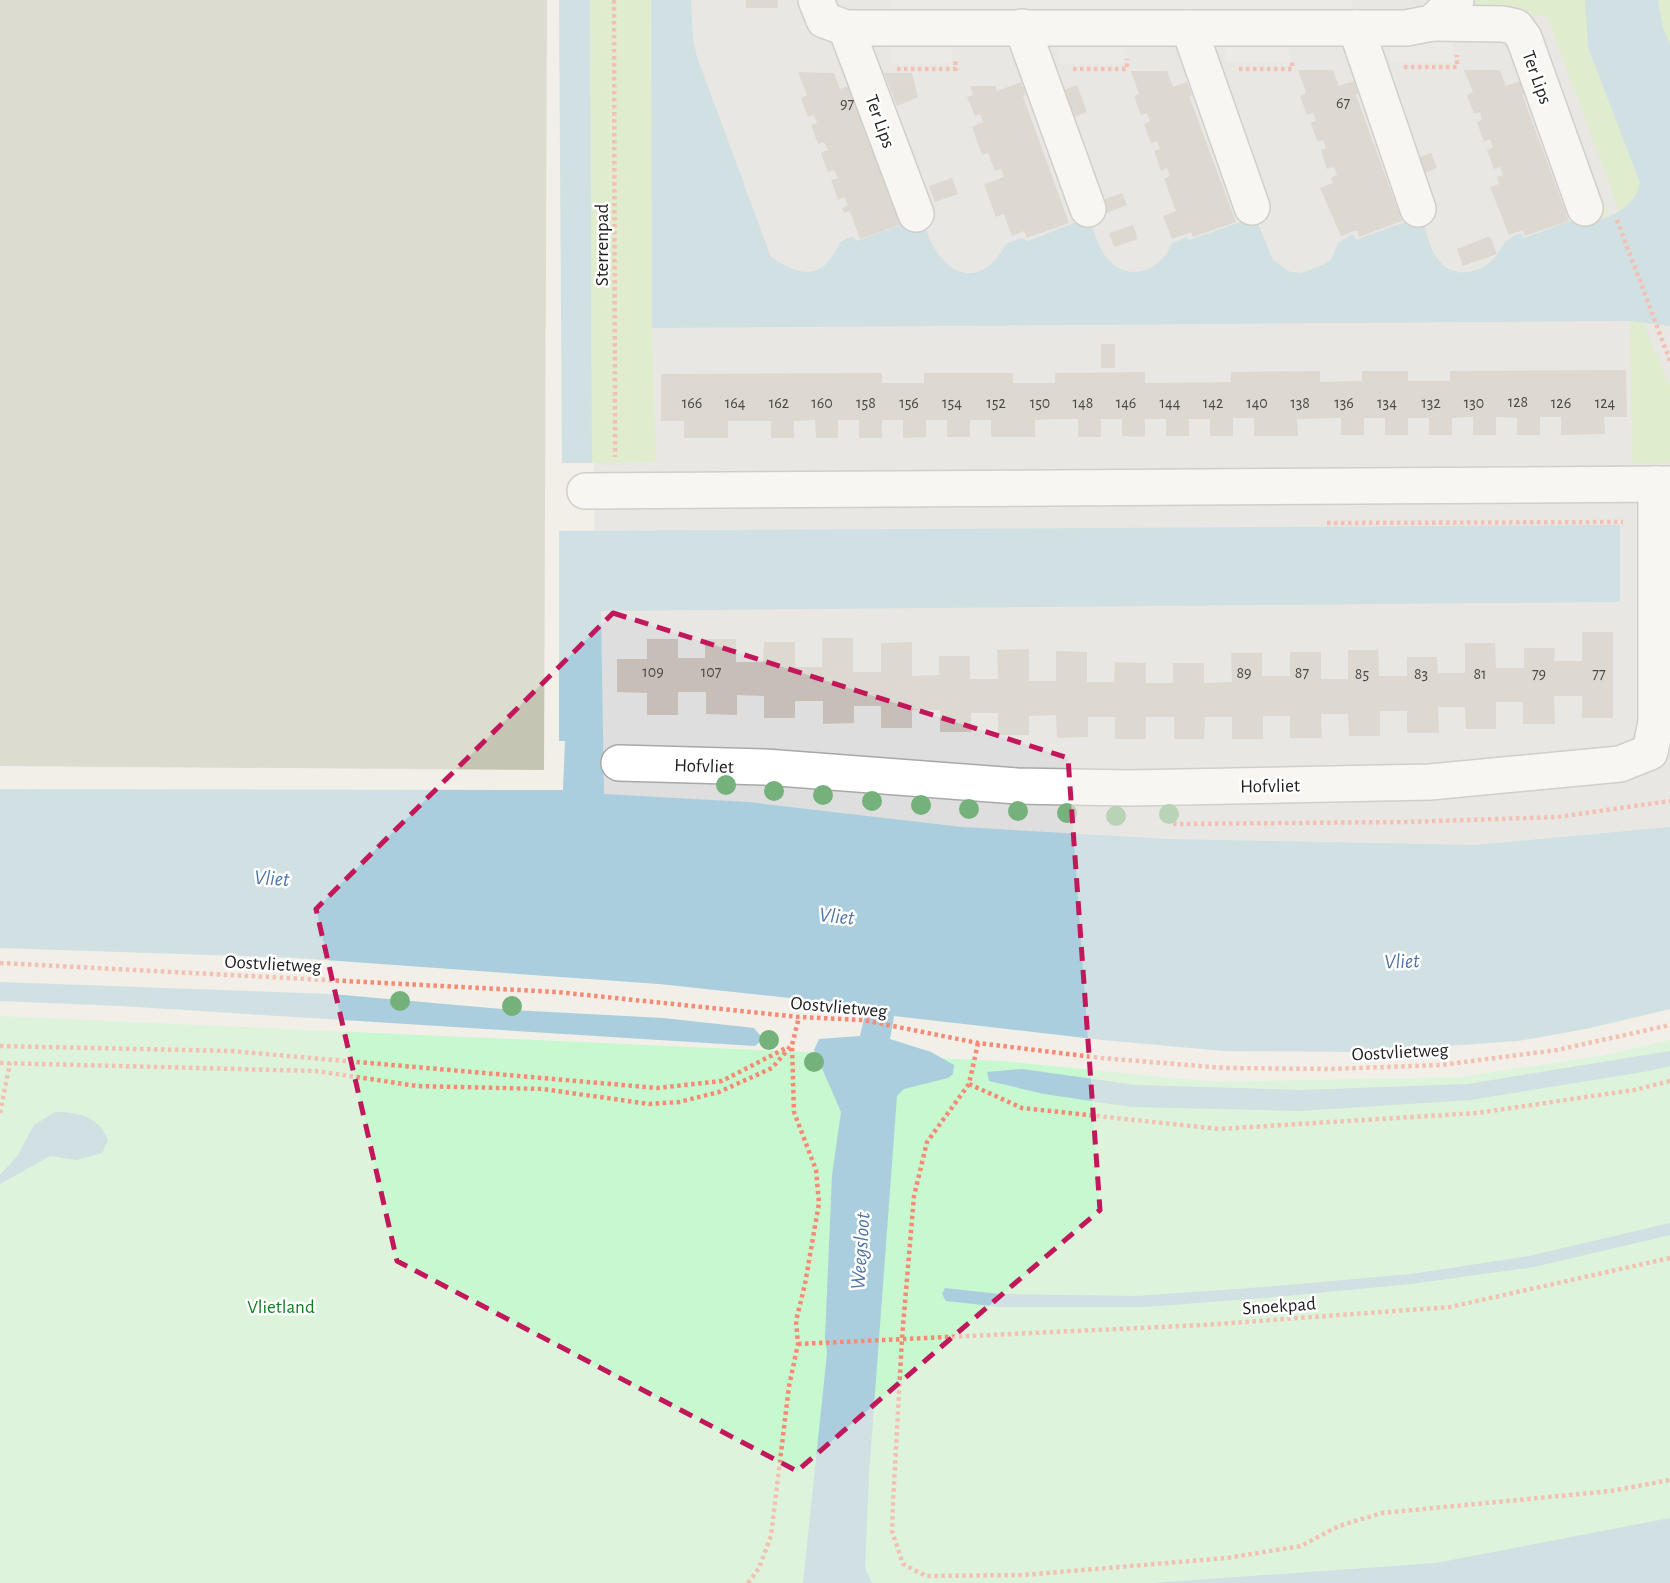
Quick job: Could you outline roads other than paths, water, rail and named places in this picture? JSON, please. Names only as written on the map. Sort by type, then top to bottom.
[{"type":"street","points":[[816,0],[824,20],[846,28]]},
{"type":"street","name":"Ter Lips","points":[[915,214],[846,28],[1406,28],[1444,11],[1516,27],[1524,38],[1599,209]]},
{"type":"street","points":[[1023,27],[1088,209]]},
{"type":"street","points":[[1189,28],[1252,207]]},
{"type":"street","points":[[1356,29],[1418,209]]},
{"type":"street","name":"Hofvliet","points":[[600,490],[1663,484],[1656,722],[1650,752],[1620,764],[1430,782],[1130,788],[1017,786],[765,767],[619,763]]},
{"type":"water","points":[[559,0],[590,0],[592,463],[562,463]]},
{"type":"water","points":[[651,0],[691,0],[697,57],[771,257],[793,269],[811,272],[819,269],[834,254],[840,242],[853,236],[856,241],[922,218],[933,245],[944,261],[962,272],[972,273],[990,265],[1006,244],[1021,238],[1028,241],[1089,217],[1104,254],[1115,266],[1124,271],[1143,271],[1160,261],[1172,243],[1187,237],[1189,240],[1255,217],[1273,260],[1290,272],[1301,273],[1331,260],[1338,243],[1353,234],[1356,240],[1421,216],[1432,249],[1442,264],[1455,271],[1470,272],[1490,262],[1513,236],[1521,233],[1524,238],[1587,215],[1597,221],[1619,212],[1630,203],[1640,183],[1588,47],[1585,0],[1658,0],[1663,28],[1670,45],[1670,326],[1630,321],[652,328]]},
{"type":"water","points":[[1620,525],[1620,602],[601,611],[604,794],[748,802],[962,827],[1169,839],[1476,845],[1670,827],[1670,1009],[1586,1029],[1518,1041],[1358,1052],[1224,1051],[894,1016],[890,1039],[931,1052],[954,1065],[953,1074],[948,1078],[904,1089],[897,1096],[869,1474],[865,1568],[872,1583],[803,1583],[827,1353],[825,1338],[832,1175],[841,1112],[814,1050],[819,1039],[860,1036],[866,1010],[819,1001],[659,984],[297,958],[0,948],[0,789],[563,790],[565,741],[559,741],[559,531]]},
{"type":"water","points":[[0,982],[332,994],[512,1010],[663,1018],[754,1028],[763,1039],[755,1046],[121,1006],[0,1001]]},
{"type":"water","points":[[1670,1051],[1670,1066],[1471,1100],[1299,1111],[1131,1107],[1044,1094],[989,1081],[987,1072],[1022,1069],[1136,1085],[1301,1090],[1468,1084]]},
{"type":"water","points":[[55,1112],[80,1115],[100,1126],[108,1141],[102,1153],[76,1160],[50,1156],[0,1184],[0,1175],[18,1155],[34,1125]]},
{"type":"water","points":[[1670,1223],[1670,1235],[1534,1267],[1411,1284],[1145,1307],[1000,1307],[946,1301],[942,1294],[945,1288],[1000,1294],[1137,1296],[1411,1274],[1529,1256]]},
{"type":"water","points":[[1670,1518],[1670,1583],[1151,1583],[1436,1563]]},
{"type":"water label","name":"Vliet","points":[[272,878]]},
{"type":"water label","name":"Vliet","points":[[837,916]]},
{"type":"water label","name":"Vliet","points":[[1402,961]]},
{"type":"water label","name":"Weegsloot","points":[[860,1251]]},
{"type":"park label","name":"Vlietland","points":[[281,1306]]}]
